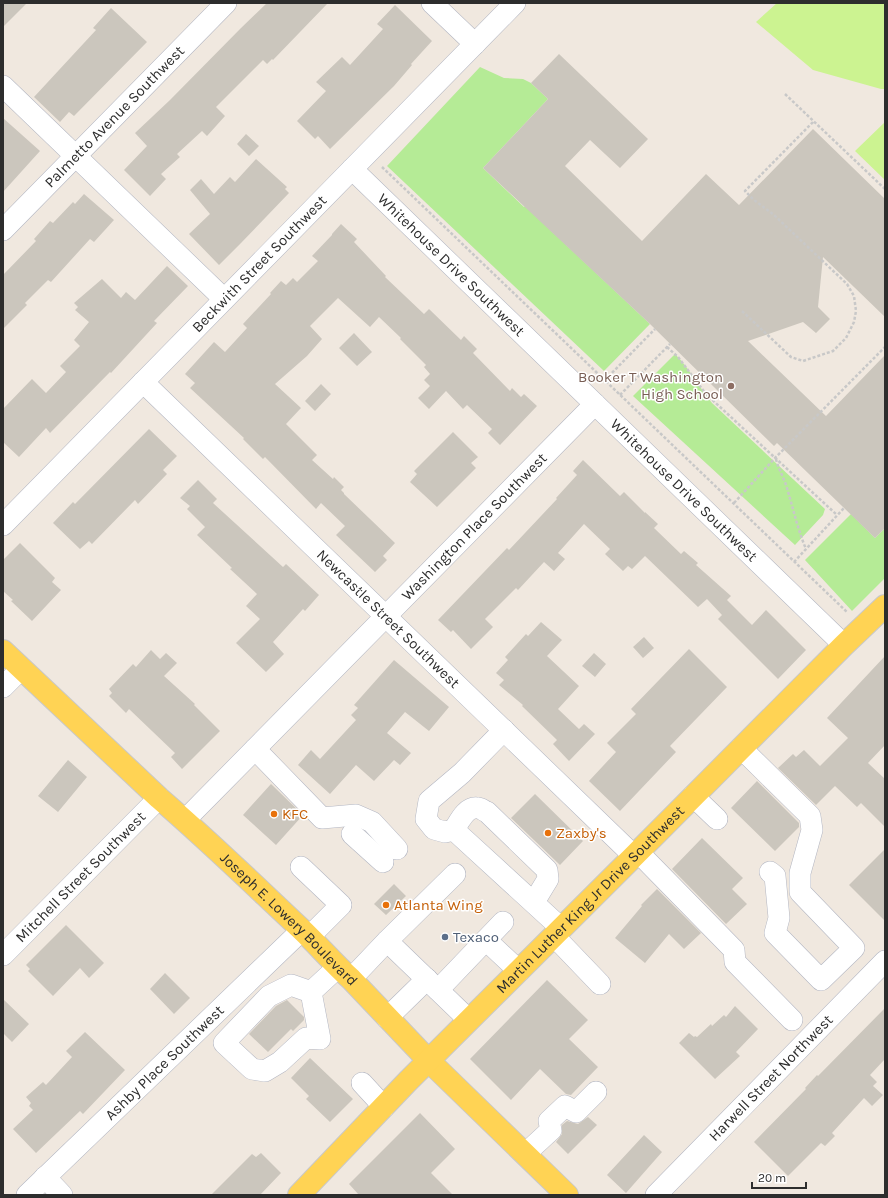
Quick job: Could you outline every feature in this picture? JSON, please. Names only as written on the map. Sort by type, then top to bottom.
[{"type":"main road","name":"Martin Luther King Jr Drive Southwest","points":[[299,1195],[428,1060],[519,971],[844,645],[885,606]]},
{"type":"main road","name":"Joseph E. Lowery Boulevard","points":[[3,651],[305,934],[428,1060],[567,1195]]},
{"type":"street","name":"Palmetto Avenue Southwest","points":[[3,230],[226,3]]},
{"type":"street","points":[[432,3],[475,44]]},
{"type":"street","name":"Beckwith Street Southwest","points":[[3,525],[514,3]]},
{"type":"street","points":[[3,86],[224,299]]},
{"type":"street","name":"Whitehouse Drive Southwest","points":[[352,169],[844,645]]},
{"type":"street","name":"Newcastle Street Southwest","points":[[143,382],[504,730],[636,854],[734,950],[735,962],[792,1020]]},
{"type":"street","name":"Washington Place Southwest","points":[[184,820],[595,404]]},
{"type":"street","points":[[3,687],[21,669]]},
{"type":"street","points":[[504,730],[462,773],[429,801],[426,819],[434,829],[445,832],[454,830],[464,815],[472,808],[478,808],[487,812],[546,870],[548,879],[534,902]]},
{"type":"street","points":[[742,748],[810,816],[812,830],[800,883],[779,918],[775,933],[821,980],[854,948],[800,883],[772,874],[779,918]]},
{"type":"street","points":[[255,749],[322,818],[356,815],[372,822],[390,856],[352,834]]},
{"type":"street","points":[[694,796],[717,819]]},
{"type":"street","name":"Mitchell Street Southwest","points":[[3,956],[159,798]]},
{"type":"street","points":[[454,830],[534,902],[600,984]]},
{"type":"street","name":"Ashby Place Southwest","points":[[27,1195],[198,1030],[305,934],[341,905],[301,867]]},
{"type":"street","points":[[224,1042],[269,996],[291,985],[311,992],[344,973],[387,941],[455,874]]},
{"type":"street","points":[[387,1018],[433,985],[486,940],[503,922]]},
{"type":"street","points":[[486,940],[519,971]]},
{"type":"street","points":[[387,941],[469,1020]]},
{"type":"street","name":"Harwell Street Northwest","points":[[656,1195],[885,961]]},
{"type":"street","points":[[198,1030],[224,1042],[252,1069],[264,1071],[280,1062],[306,1038],[320,1039],[311,992]]},
{"type":"street","points":[[362,1083],[384,1107]]},
{"type":"street","points":[[525,1154],[551,1130],[549,1121],[565,1106],[576,1112],[596,1092]]},
{"type":"street","points":[[45,1177],[62,1195]]},
{"type":"path","points":[[785,94],[885,190]]},
{"type":"path","points":[[742,312],[791,357],[803,361],[833,352],[846,338],[854,322],[856,311],[854,296],[847,284],[774,215],[745,191],[814,121]]},
{"type":"path","points":[[381,165],[848,613]]},
{"type":"path","points":[[605,380],[655,329]]},
{"type":"path","points":[[620,395],[670,344]]},
{"type":"path","points":[[667,347],[678,357],[706,394],[837,516]]},
{"type":"path","points":[[734,503],[885,347]]},
{"type":"path","points":[[776,458],[777,467],[785,483],[791,502],[798,531],[806,549]]},
{"type":"path","points":[[794,562],[844,508]]},
{"type":"green space","points":[[777,3],[885,3],[885,89],[813,70],[756,22]]},
{"type":"green space","points":[[480,67],[504,78],[523,79],[531,83],[548,99],[483,168],[524,207],[530,201],[545,225],[650,324],[604,371],[387,166]]},
{"type":"green space","points":[[885,122],[885,180],[855,151]]},
{"type":"green space","points":[[675,354],[712,403],[825,509],[823,515],[795,545],[633,396]]},
{"type":"green space","points":[[851,514],[875,538],[885,528],[885,578],[852,611],[805,560]]},
{"type":"building","points":[[3,3],[27,3],[3,27]]},
{"type":"building","points":[[267,3],[328,3],[273,60],[272,59],[267,64],[263,60],[216,107],[225,116],[207,136],[202,131],[177,154],[180,157],[161,174],[166,179],[150,196],[124,170],[147,146],[135,133]]},
{"type":"building","points":[[395,5],[432,41],[411,64],[412,65],[394,86],[330,149],[318,136],[315,139],[297,121],[326,91],[316,82],[342,57],[350,65],[383,29],[377,24]]},
{"type":"building","points":[[111,8],[147,42],[74,116],[69,112],[60,122],[34,97],[96,30],[93,28]]},
{"type":"building","points":[[559,54],[648,139],[620,168],[590,140],[565,166],[642,241],[706,174],[739,205],[813,129],[885,199],[885,317],[823,257],[818,307],[830,319],[816,333],[803,322],[748,341],[826,416],[885,355],[885,528],[875,538],[777,443],[774,446],[650,324],[483,168],[548,99],[531,83]]},
{"type":"building","points":[[3,118],[40,151],[3,192]]},
{"type":"building","points":[[246,134],[259,146],[249,156],[237,144]]},
{"type":"building","points":[[256,159],[287,187],[285,189],[289,193],[219,265],[189,234],[210,214],[190,190],[201,179],[214,194],[230,177],[235,182]]},
{"type":"building","points":[[84,194],[114,220],[94,242],[90,239],[51,282],[48,280],[25,303],[27,305],[3,329],[3,275],[36,241],[34,239],[50,221],[53,223],[73,202],[75,204]]},
{"type":"building","points":[[341,224],[357,239],[354,242],[386,276],[385,277],[424,314],[429,309],[461,340],[464,336],[477,349],[473,353],[510,391],[512,388],[521,397],[524,394],[537,406],[500,445],[488,433],[492,429],[467,405],[463,409],[446,391],[429,409],[418,398],[430,386],[424,380],[430,374],[424,367],[426,365],[379,317],[370,327],[338,298],[310,326],[322,339],[307,356],[275,384],[301,408],[286,424],[317,455],[312,460],[344,487],[341,490],[344,494],[395,543],[383,556],[387,560],[375,572],[336,535],[345,526],[321,503],[316,509],[265,457],[263,459],[243,439],[244,438],[190,388],[195,383],[185,374],[214,342],[225,352],[247,328],[243,324],[281,281],[286,285],[293,278],[297,282],[318,261],[312,256]]},
{"type":"building","points":[[167,266],[188,286],[154,321],[157,323],[111,373],[110,372],[50,433],[46,428],[19,457],[3,442],[3,409],[32,379],[46,393],[66,372],[60,366],[80,346],[74,340],[89,322],[75,310],[78,307],[74,303],[102,279],[121,298],[126,292],[135,300]]},
{"type":"building","points":[[354,333],[372,352],[357,366],[339,348]]},
{"type":"building","points":[[321,384],[331,394],[315,411],[305,401]]},
{"type":"building","points":[[149,429],[177,456],[163,470],[167,474],[138,504],[135,500],[92,544],[89,541],[80,549],[53,523],[73,502],[75,504]]},
{"type":"building","points":[[453,432],[478,457],[471,463],[476,468],[437,507],[410,482],[417,474],[414,471]]},
{"type":"building","points":[[583,460],[620,496],[624,492],[658,524],[654,528],[681,554],[684,551],[698,563],[696,565],[731,596],[727,600],[752,625],[766,610],[806,650],[778,679],[718,619],[722,615],[707,599],[698,607],[645,556],[632,569],[628,566],[623,571],[605,554],[610,549],[584,524],[558,553],[565,559],[554,571],[544,562],[518,590],[516,588],[485,619],[493,627],[471,649],[453,630],[451,632],[438,620],[507,548],[509,550],[557,499],[556,498],[577,475],[573,471]]},
{"type":"building","points":[[198,480],[217,499],[213,503],[283,567],[286,564],[319,595],[305,611],[303,609],[273,642],[284,654],[266,672],[236,643],[260,619],[246,606],[257,594],[197,535],[205,527],[187,509],[190,506],[180,498]]},
{"type":"building","points":[[20,543],[55,578],[52,582],[61,590],[32,621],[3,591],[3,560]]},
{"type":"building","points":[[541,622],[562,640],[547,656],[579,686],[558,709],[579,729],[584,724],[595,734],[569,761],[553,744],[557,740],[522,706],[523,705],[499,685],[504,680],[496,673],[508,660],[505,657],[526,634],[528,636]]},
{"type":"building","points":[[644,637],[654,648],[643,658],[633,647]]},
{"type":"building","points":[[689,649],[727,687],[670,746],[676,752],[620,811],[589,781],[616,752],[607,743],[636,714],[631,709]]},
{"type":"building","points":[[151,650],[160,659],[166,653],[177,663],[164,676],[195,704],[194,705],[220,731],[182,769],[171,757],[175,753],[129,709],[126,713],[109,696],[112,693],[109,689],[133,664],[136,667]]},
{"type":"building","points":[[594,653],[606,664],[595,677],[582,666]]},
{"type":"building","points":[[885,656],[885,745],[868,763],[885,779],[885,827],[861,803],[857,807],[835,786],[816,805],[778,768],[793,754],[796,757],[804,750],[820,766],[848,738],[827,718]]},
{"type":"building","points":[[394,660],[449,707],[429,731],[405,712],[387,733],[411,753],[400,765],[394,760],[374,781],[356,765],[330,794],[298,765],[311,750],[320,759],[356,720],[351,715],[358,708],[354,705]]},
{"type":"building","points":[[68,760],[87,777],[58,812],[38,796]]},
{"type":"building","points":[[757,781],[799,823],[799,827],[775,851],[731,808]]},
{"type":"building","name":"KFC","points":[[271,784],[303,815],[276,845],[243,815]]},
{"type":"building","points":[[535,794],[583,841],[560,865],[511,818]]},
{"type":"building","points":[[702,838],[743,878],[732,889],[747,904],[726,924],[672,869]]},
{"type":"building","points":[[885,849],[885,921],[849,885]]},
{"type":"building","name":"Atlanta Wing","points":[[394,884],[406,896],[386,915],[374,904]]},
{"type":"building","points":[[657,889],[701,933],[684,949],[669,934],[645,963],[615,938],[642,906],[641,905]]},
{"type":"building","points":[[66,925],[104,963],[89,978],[80,968],[53,996],[28,971],[30,969],[26,965]]},
{"type":"building","points":[[165,973],[190,998],[174,1014],[150,989]]},
{"type":"building","points":[[547,980],[588,1020],[569,1039],[598,1067],[571,1095],[566,1094],[540,1069],[511,1100],[470,1059]]},
{"type":"building","points":[[3,999],[29,1024],[12,1042],[3,1033]]},
{"type":"building","points":[[287,1000],[304,1017],[304,1020],[293,1031],[291,1029],[268,1052],[249,1034],[276,1006]]},
{"type":"building","points":[[735,1006],[758,1029],[736,1052],[740,1056],[715,1079],[679,1043],[689,1033],[694,1037],[697,1037],[711,1024],[712,1026],[724,1015],[726,1017]]},
{"type":"building","points":[[885,1008],[885,1059],[870,1075],[877,1082],[873,1086],[883,1095],[872,1106],[864,1098],[832,1133],[835,1136],[825,1146],[821,1143],[788,1176],[754,1142],[806,1089],[805,1088],[817,1075],[818,1076]]},
{"type":"building","points":[[85,1032],[125,1070],[83,1114],[80,1111],[36,1153],[13,1129],[33,1110],[29,1106],[31,1103],[26,1097],[43,1082],[46,1085],[72,1057],[66,1051]]},
{"type":"building","points":[[310,1058],[353,1099],[330,1122],[306,1099],[309,1096],[291,1078]]},
{"type":"building","points":[[420,1113],[455,1149],[431,1173],[453,1195],[359,1195],[349,1184]]},
{"type":"building","points":[[588,1117],[597,1125],[568,1154],[556,1142],[562,1134],[562,1125],[567,1121],[578,1124]]},
{"type":"building","points":[[644,1135],[662,1152],[626,1193],[607,1175]]},
{"type":"building","points":[[261,1153],[281,1173],[260,1195],[211,1195],[252,1154],[256,1157]]},
{"type":"place","name":"Booker T Washington High School","points":[[731,386]]},
{"type":"place","name":"KFC","points":[[274,814]]},
{"type":"place","name":"Zaxby's","points":[[548,833]]},
{"type":"place","name":"Atlanta Wing","points":[[386,905]]},
{"type":"place","name":"Texaco","points":[[445,937]]}]
